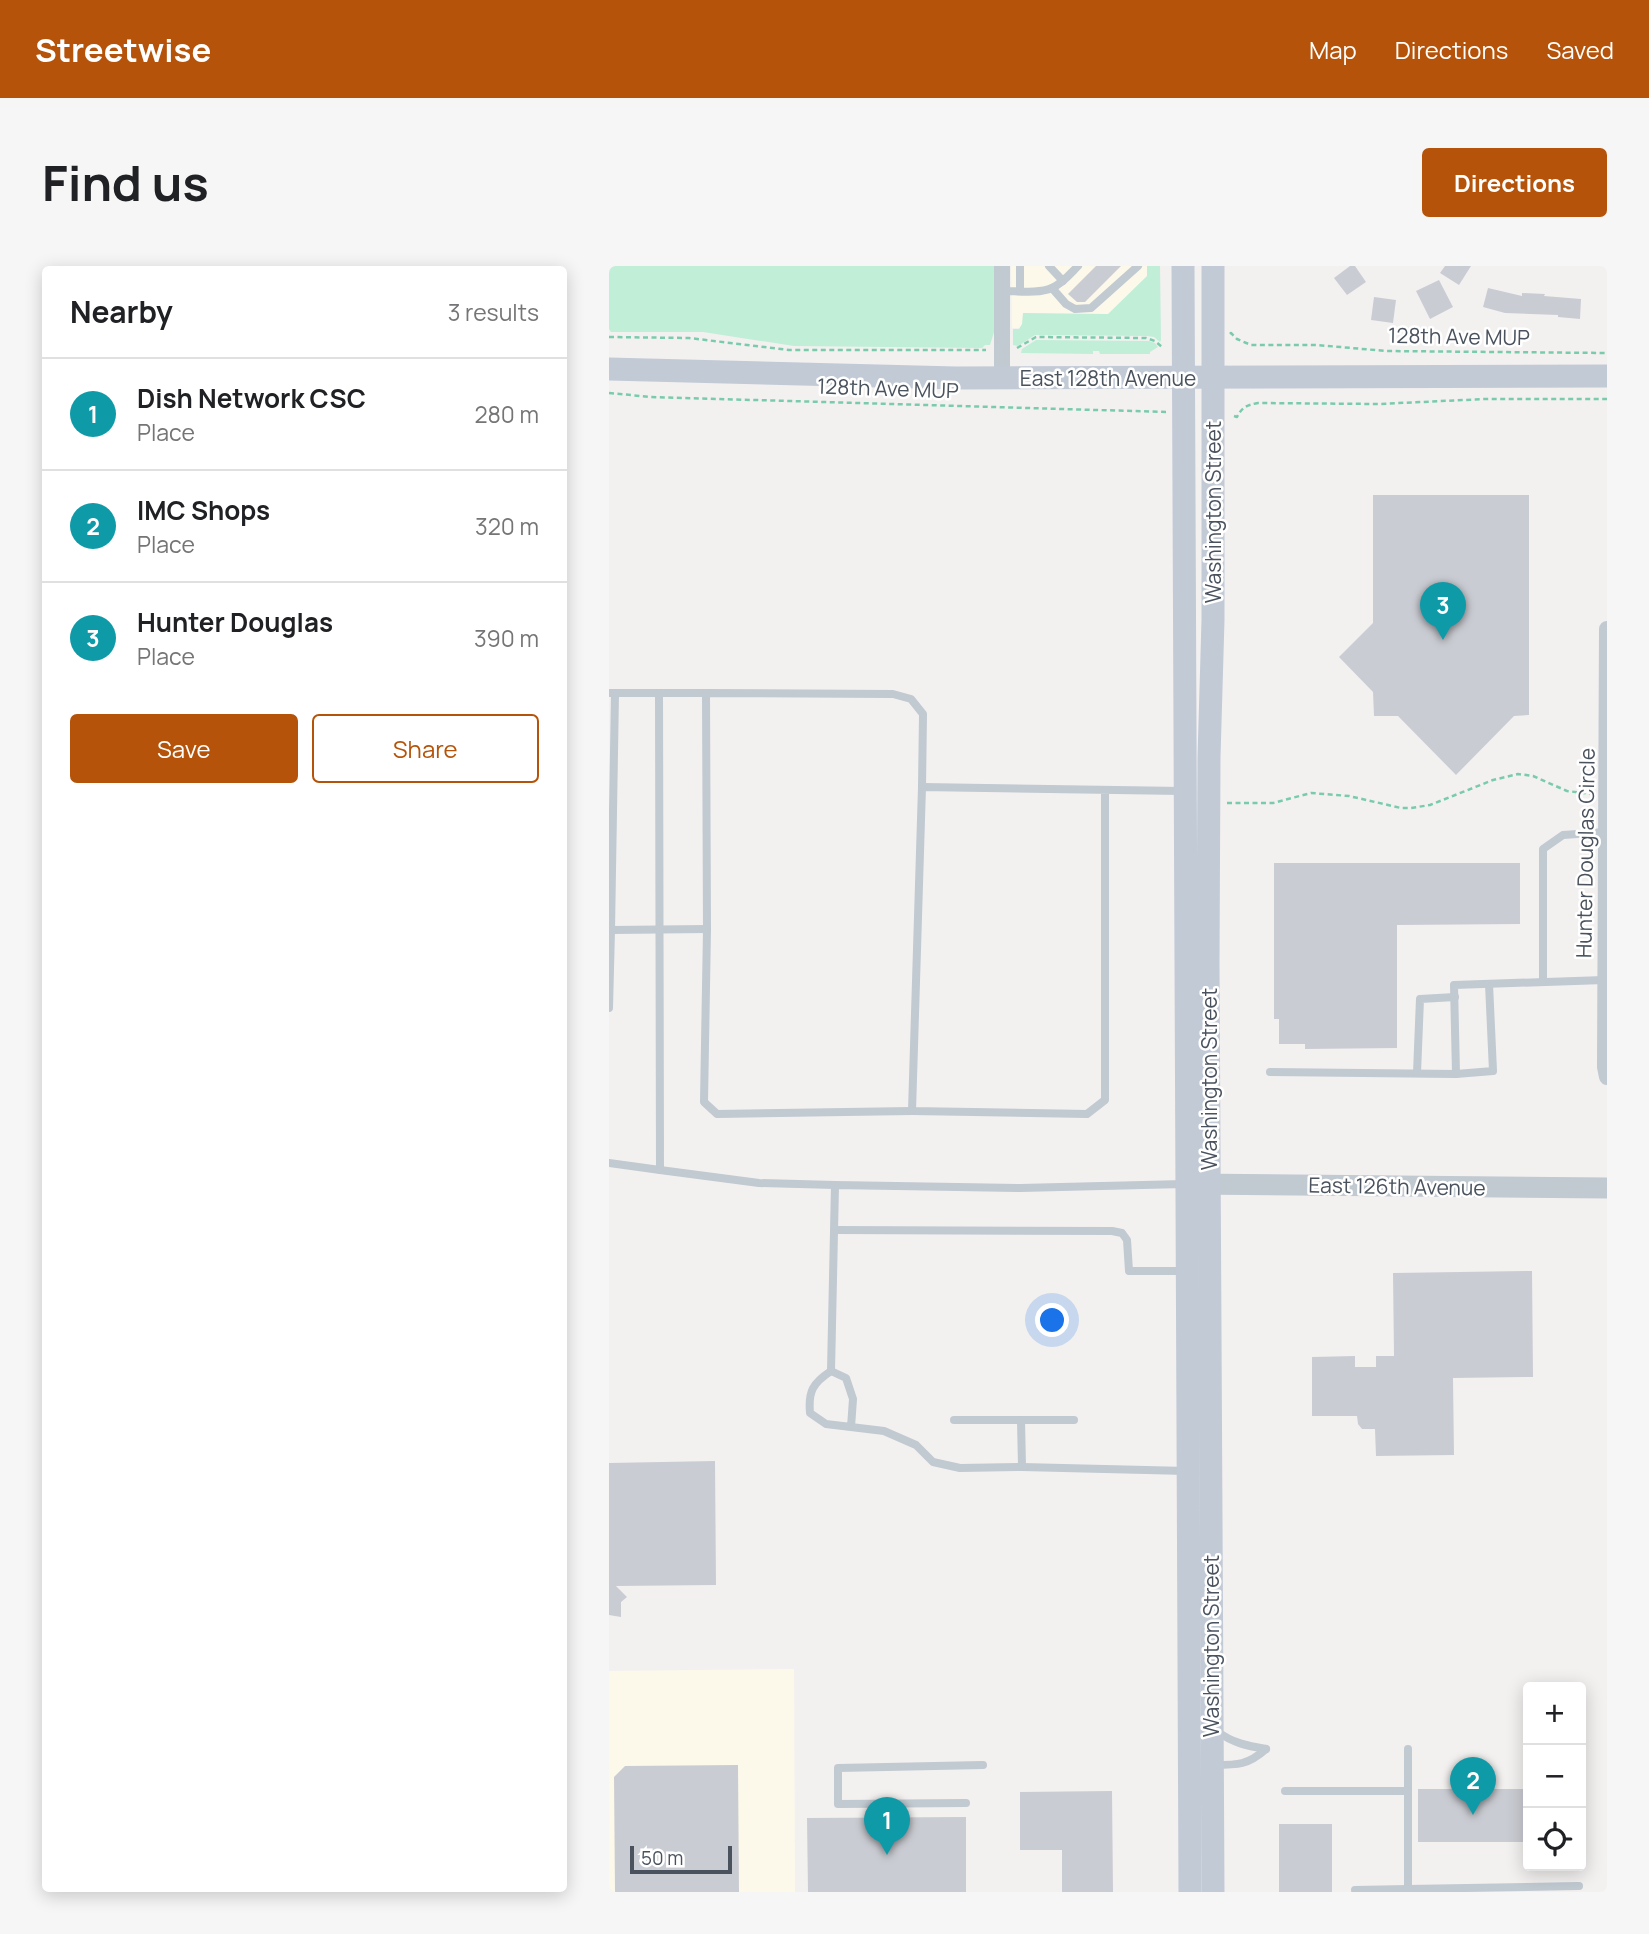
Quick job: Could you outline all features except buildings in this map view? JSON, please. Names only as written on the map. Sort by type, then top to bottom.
[{"type":"main road","name":"Washington Street","points":[[1183,266],[1185,791],[1198,1184],[1200,1469],[1201,1765],[1190,1892]]},
{"type":"main road","name":"Washington Street","points":[[1213,266],[1213,620],[1209,784],[1198,1184],[1187,1271],[1200,1469],[1212,1726],[1201,1765],[1213,1892]]},
{"type":"main road","name":"East 128th Avenue","points":[[609,369],[1002,378],[1607,376]]},
{"type":"street","points":[[1002,266],[1002,378]]},
{"type":"street","name":"Hunter Douglas Circle","points":[[1607,629],[1604,980],[1607,1077]]},
{"type":"street","name":"East 126th Avenue","points":[[1198,1184],[1607,1188]]},
{"type":"lane","points":[[1020,266],[1020,291]]},
{"type":"lane","points":[[1049,266],[1063,281]]},
{"type":"lane","points":[[1002,291],[1040,291],[1052,288],[1078,266]]},
{"type":"lane","points":[[1052,288],[1066,304],[1075,309],[1091,308],[1138,266]]},
{"type":"lane","points":[[609,1008],[612,693],[893,694],[911,699],[923,715],[912,1111]]},
{"type":"lane","points":[[659,693],[660,1170]]},
{"type":"lane","points":[[706,693],[707,929],[704,1102],[717,1114],[912,1111],[1087,1114],[1105,1100],[1105,790]]},
{"type":"lane","points":[[922,787],[1185,791]]},
{"type":"lane","points":[[1543,982],[1543,849],[1563,835],[1606,832]]},
{"type":"lane","points":[[611,930],[707,929]]},
{"type":"lane","points":[[1456,1074],[1454,985],[1604,980]]},
{"type":"lane","points":[[1270,1072],[1456,1074],[1493,1071],[1489,984]]},
{"type":"lane","points":[[1417,1073],[1420,999],[1455,997]]},
{"type":"lane","points":[[609,1163],[759,1183],[1020,1188],[1198,1184]]},
{"type":"lane","points":[[831,1371],[835,1185]]},
{"type":"lane","points":[[835,1230],[1112,1231],[1122,1233],[1127,1240],[1129,1272],[1187,1271]]},
{"type":"lane","points":[[831,1371],[816,1381],[809,1400],[810,1413],[826,1424],[884,1431],[916,1445],[933,1462],[960,1468],[1200,1469]]},
{"type":"lane","points":[[831,1371],[846,1378],[853,1399],[851,1427]]},
{"type":"lane","points":[[954,1420],[1074,1420]]},
{"type":"lane","points":[[1021,1420],[1022,1467]]},
{"type":"lane","points":[[1201,1765],[1247,1762],[1254,1760],[1266,1749],[1230,1740],[1212,1726]]},
{"type":"lane","points":[[1408,1749],[1408,1889]]},
{"type":"lane","points":[[967,1803],[838,1804],[838,1768],[983,1765]]},
{"type":"lane","points":[[1285,1791],[1408,1791]]},
{"type":"lane","points":[[1355,1890],[1579,1886]]},
{"type":"path","name":"128th Ave MUP","points":[[1231,333],[1251,345],[1317,345],[1386,351],[1607,353]]},
{"type":"path","name":"128th Ave MUP","points":[[609,337],[689,338],[789,350],[986,350]]},
{"type":"path","points":[[1016,349],[1036,337],[1146,338],[1156,341],[1162,347]]},
{"type":"path","name":"128th Ave MUP","points":[[609,393],[651,397],[1166,412]]},
{"type":"path","points":[[1234,416],[1237,417],[1247,405],[1258,403],[1379,404],[1485,399],[1607,398]]},
{"type":"path","points":[[1223,803],[1273,803],[1311,793],[1338,794],[1411,808],[1430,805],[1493,780],[1518,774],[1533,776],[1567,791],[1596,795]]},
{"type":"shaded area","points":[[1011,266],[1159,266],[1130,328],[1012,328]]},
{"type":"shaded area","points":[[794,1669],[795,1892],[609,1892],[609,1671]]},
{"type":"green space","points":[[609,266],[994,266],[995,329],[990,345],[982,348],[794,346],[703,332],[611,332]]},
{"type":"green space","points":[[1147,266],[1160,266],[1160,342],[1147,336],[1035,335],[1018,346],[1013,345],[1013,329],[1019,329],[1023,313],[1108,314],[1147,276]]},
{"type":"green space","points":[[1036,340],[1149,341],[1158,347],[1150,354],[1100,354],[1099,351],[1093,351],[1093,354],[1021,353],[1022,349]]},
{"type":"place","name":"Hunter Douglas","points":[[1443,640]]},
{"type":"place","name":"IMC Shops","points":[[1473,1815]]},
{"type":"place","name":"Dish Network CSC","points":[[887,1855]]}]
